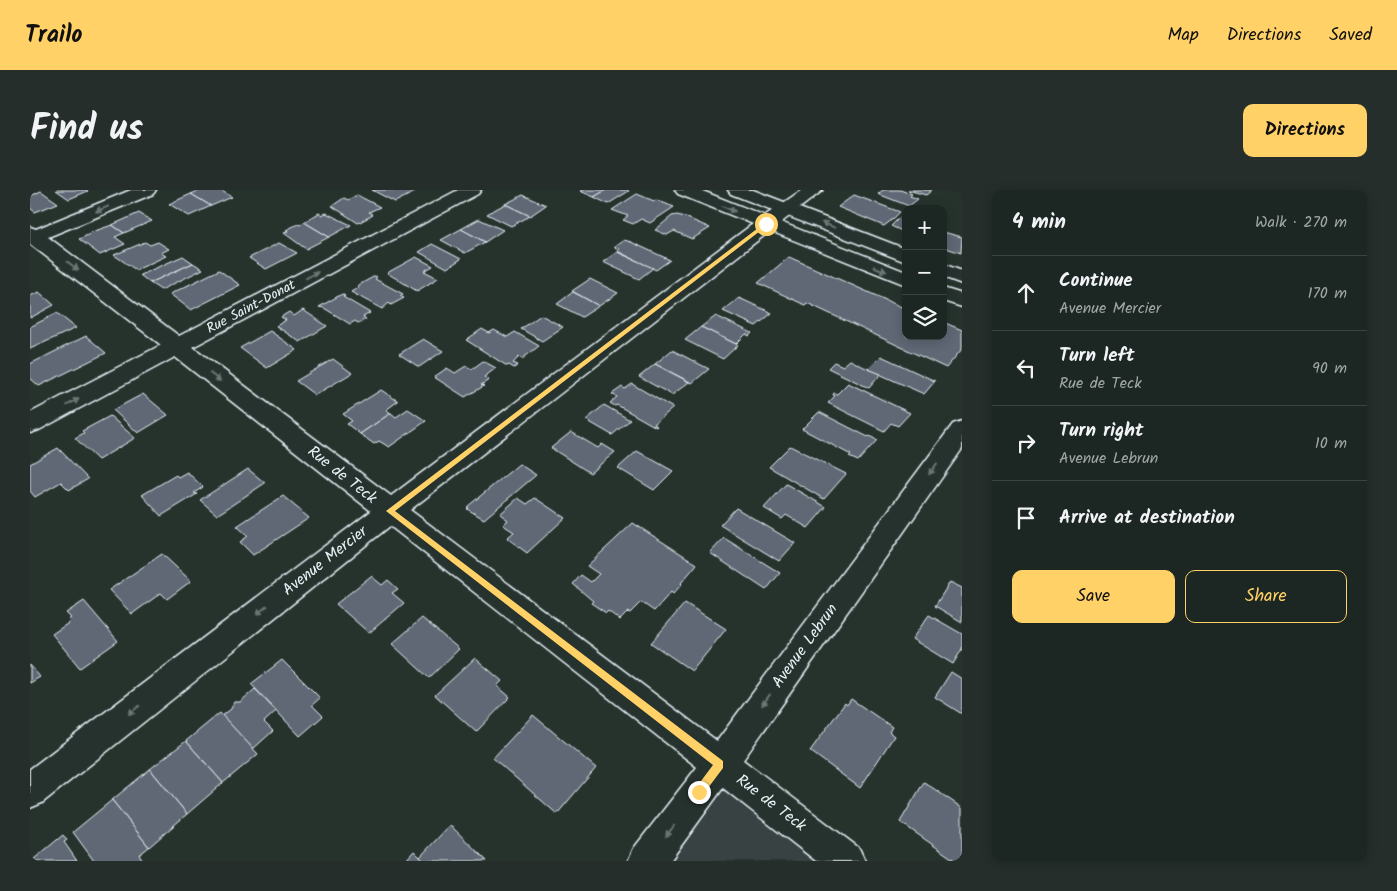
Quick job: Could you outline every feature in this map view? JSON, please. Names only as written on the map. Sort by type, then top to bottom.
[{"type":"street","points":[[32,236],[147,190]]},
{"type":"street","name":"Rue Saint-Donat","points":[[30,424],[472,190]]},
{"type":"street","points":[[684,190],[902,277]]},
{"type":"street","points":[[737,190],[902,254]]},
{"type":"street","name":"Avenue Mercier","points":[[30,791],[390,511],[766,224],[814,190]]},
{"type":"street","name":"Rue de Teck","points":[[32,236],[846,861]]},
{"type":"street","points":[[947,272],[962,278]]},
{"type":"street","points":[[946,295],[962,301]]},
{"type":"street","name":"Avenue Lebrun","points":[[647,861],[720,764],[962,430]]},
{"type":"shaded area","points":[[720,764],[846,861],[647,861]]},
{"type":"building","points":[[56,190],[86,190],[88,191],[69,199]]},
{"type":"building","points":[[201,190],[220,190],[232,197],[211,206],[191,194]]},
{"type":"building","points":[[372,190],[412,190],[415,192],[395,202]]},
{"type":"building","points":[[606,190],[594,197],[580,191]]},
{"type":"building","points":[[606,190],[629,191],[608,204],[594,197]]},
{"type":"building","points":[[883,190],[900,190],[912,194],[910,196],[918,199],[910,205],[906,205],[878,194]]},
{"type":"building","points":[[908,190],[932,190],[926,195]]},
{"type":"building","points":[[41,191],[58,203],[35,212],[30,208],[30,196]]},
{"type":"building","points":[[191,194],[211,206],[189,216],[169,204]]},
{"type":"building","points":[[637,194],[674,207],[650,223],[641,219],[633,224],[623,220],[628,216],[612,210]]},
{"type":"building","points":[[357,195],[380,207],[369,212],[373,215],[358,223],[332,206],[344,198],[348,200]]},
{"type":"building","points":[[523,195],[546,205],[530,216],[505,204]]},
{"type":"building","points":[[854,195],[900,212],[884,226],[838,207]]},
{"type":"building","points":[[505,204],[530,216],[511,226],[487,214]]},
{"type":"building","points":[[139,213],[152,221],[124,233],[112,225]]},
{"type":"building","points":[[319,213],[322,215],[326,213],[351,225],[329,237],[304,222]]},
{"type":"building","points":[[677,215],[710,228],[692,239],[674,231],[667,235],[655,230],[672,216]]},
{"type":"building","points":[[901,216],[902,216],[902,231],[891,226]]},
{"type":"building","points":[[479,219],[503,230],[485,242],[461,229]]},
{"type":"building","points":[[304,222],[329,237],[306,249],[284,233],[288,231],[286,230]]},
{"type":"building","points":[[112,225],[124,233],[115,237],[125,244],[100,255],[79,239],[89,233]]},
{"type":"building","points":[[461,229],[485,242],[465,253],[441,240]]},
{"type":"building","points":[[947,233],[962,237],[961,253],[947,248]]},
{"type":"building","points":[[624,240],[670,260],[656,270],[617,251],[619,249],[614,247]]},
{"type":"building","points":[[145,242],[150,245],[158,242],[169,249],[161,253],[166,256],[136,270],[114,255]]},
{"type":"building","points":[[279,243],[297,253],[266,269],[249,258]]},
{"type":"building","points":[[432,244],[461,259],[447,268],[419,252]]},
{"type":"building","points":[[617,252],[653,268],[639,279],[603,262]]},
{"type":"building","points":[[183,256],[193,263],[150,283],[140,275]]},
{"type":"building","points":[[416,257],[433,266],[424,271],[438,278],[417,291],[387,273]]},
{"type":"building","points":[[789,257],[902,307],[902,340],[947,340],[947,324],[962,330],[962,349],[946,368],[807,303],[805,305],[758,283]]},
{"type":"building","points":[[193,263],[203,269],[161,290],[150,283]]},
{"type":"building","points":[[219,270],[240,285],[191,310],[170,294]]},
{"type":"building","points":[[375,276],[377,277],[375,279],[403,294],[400,296],[404,298],[391,305],[389,303],[382,309],[351,292],[359,287],[357,286]]},
{"type":"building","points":[[590,279],[618,293],[599,306],[572,291]]},
{"type":"building","points":[[39,292],[54,305],[30,318],[30,296]]},
{"type":"building","points":[[573,292],[599,306],[582,317],[557,304]]},
{"type":"building","points":[[342,294],[345,296],[343,297],[370,313],[363,317],[366,319],[350,324],[324,308],[319,307]]},
{"type":"building","points":[[739,298],[772,313],[756,326],[723,311]]},
{"type":"building","points":[[303,310],[327,326],[300,342],[276,326],[286,320],[281,317],[289,312],[294,316]]},
{"type":"building","points":[[57,313],[76,328],[30,349],[30,327]]},
{"type":"building","points":[[541,315],[563,327],[542,341],[521,329]]},
{"type":"building","points":[[716,316],[752,333],[749,336],[746,334],[736,344],[701,327]]},
{"type":"building","points":[[701,327],[738,345],[723,359],[685,340]]},
{"type":"building","points":[[482,329],[489,333],[494,330],[507,337],[515,332],[539,346],[522,359],[519,357],[513,363],[518,365],[514,368],[509,365],[507,366],[466,340]]},
{"type":"building","points":[[270,331],[297,350],[267,368],[240,348]]},
{"type":"building","points":[[86,336],[106,353],[39,386],[30,378],[30,364]]},
{"type":"building","points":[[423,339],[443,351],[419,367],[399,354]]},
{"type":"building","points":[[672,350],[709,369],[692,383],[655,364]]},
{"type":"building","points":[[881,356],[935,381],[924,394],[868,369]]},
{"type":"building","points":[[333,359],[352,373],[315,395],[296,381]]},
{"type":"building","points":[[850,360],[881,374],[869,388],[828,368],[834,362],[843,366]]},
{"type":"building","points":[[483,361],[496,368],[484,377],[489,380],[481,385],[484,386],[465,397],[434,377],[447,368],[455,373],[466,366],[472,369]]},
{"type":"building","points":[[655,364],[689,382],[672,395],[639,377]]},
{"type":"building","points":[[848,383],[910,413],[898,426],[891,423],[884,431],[828,403],[835,396],[833,395],[834,393],[837,394]]},
{"type":"building","points":[[632,384],[673,408],[654,424],[656,427],[610,403],[617,397],[612,394],[622,387],[625,389]]},
{"type":"building","points":[[381,390],[398,401],[386,410],[391,413],[360,434],[347,424],[352,421],[343,414]]},
{"type":"building","points":[[143,394],[168,415],[138,433],[113,410]]},
{"type":"building","points":[[604,405],[630,420],[612,435],[586,420]]},
{"type":"building","points":[[408,409],[426,421],[389,447],[379,441],[374,444],[360,434],[391,413],[396,417]]},
{"type":"building","points":[[819,412],[877,440],[858,461],[849,457],[851,455],[802,429]]},
{"type":"building","points":[[110,416],[135,438],[98,460],[75,438],[84,433],[82,431]]},
{"type":"building","points":[[571,432],[598,448],[602,444],[615,452],[590,473],[551,448]]},
{"type":"building","points":[[790,446],[846,474],[824,499],[769,467]]},
{"type":"building","points":[[58,448],[88,479],[69,490],[61,482],[35,497],[30,491],[30,464]]},
{"type":"building","points":[[637,451],[673,471],[654,490],[618,468]]},
{"type":"building","points":[[519,464],[536,475],[484,519],[467,509],[469,508],[467,507]]},
{"type":"building","points":[[248,469],[265,483],[217,515],[200,500]]},
{"type":"building","points":[[187,472],[203,487],[194,493],[197,494],[161,516],[142,495],[176,475],[178,477]]},
{"type":"building","points":[[786,484],[826,507],[808,528],[786,515],[782,519],[764,508]]},
{"type":"building","points":[[283,496],[309,518],[253,555],[240,542],[248,536],[237,526]]},
{"type":"building","points":[[518,498],[527,504],[535,498],[565,518],[527,553],[507,538],[514,532],[503,525],[508,520],[500,514]]},
{"type":"building","points":[[736,508],[795,543],[779,561],[720,525]]},
{"type":"building","points":[[633,523],[697,564],[673,594],[671,592],[654,611],[641,602],[620,620],[608,611],[606,613],[591,603],[593,601],[573,584],[581,575],[591,582],[599,574],[587,566]]},
{"type":"building","points":[[724,538],[780,573],[766,590],[710,553]]},
{"type":"building","points":[[162,554],[191,581],[167,599],[161,593],[132,614],[109,590]]},
{"type":"building","points":[[371,576],[382,585],[388,580],[398,589],[392,593],[404,603],[369,633],[336,604]]},
{"type":"building","points":[[950,582],[962,588],[962,622],[935,606]]},
{"type":"building","points":[[84,601],[118,641],[80,668],[52,634],[70,622],[68,620],[71,618],[66,613]]},
{"type":"building","points":[[685,603],[726,629],[692,671],[651,643]]},
{"type":"building","points":[[929,615],[962,634],[962,649],[953,664],[912,639]]},
{"type":"building","points":[[422,618],[459,649],[429,678],[392,644]]},
{"type":"building","points":[[475,658],[502,681],[497,686],[510,697],[476,732],[435,695]]},
{"type":"building","points":[[282,660],[320,698],[312,705],[323,716],[300,736],[251,684]]},
{"type":"building","points":[[30,665],[40,677],[30,683]]},
{"type":"building","points":[[951,672],[962,679],[962,714],[935,697]]},
{"type":"building","points":[[255,689],[276,711],[264,722],[273,731],[253,749],[222,716],[231,709],[234,702],[240,702]]},
{"type":"building","points":[[851,699],[892,727],[889,732],[894,736],[860,788],[810,751],[845,703],[847,705]]},
{"type":"building","points":[[220,713],[258,754],[223,783],[186,741]]},
{"type":"building","points":[[533,715],[596,768],[557,814],[493,758]]},
{"type":"building","points":[[186,741],[223,783],[187,814],[150,769]]},
{"type":"building","points":[[150,769],[187,814],[149,847],[112,800]]},
{"type":"building","points":[[924,782],[962,808],[962,861],[956,861],[900,822]]},
{"type":"building","points":[[112,800],[149,847],[139,855],[143,861],[94,861],[73,832]]},
{"type":"building","points":[[450,825],[487,861],[424,861],[420,857]]},
{"type":"building","points":[[63,835],[67,840],[64,842],[77,861],[35,861],[34,859]]},
{"type":"building","points":[[414,851],[424,861],[405,861]]},
{"type":"route","points":[[699,792],[720,764],[390,511],[766,224]]}]
